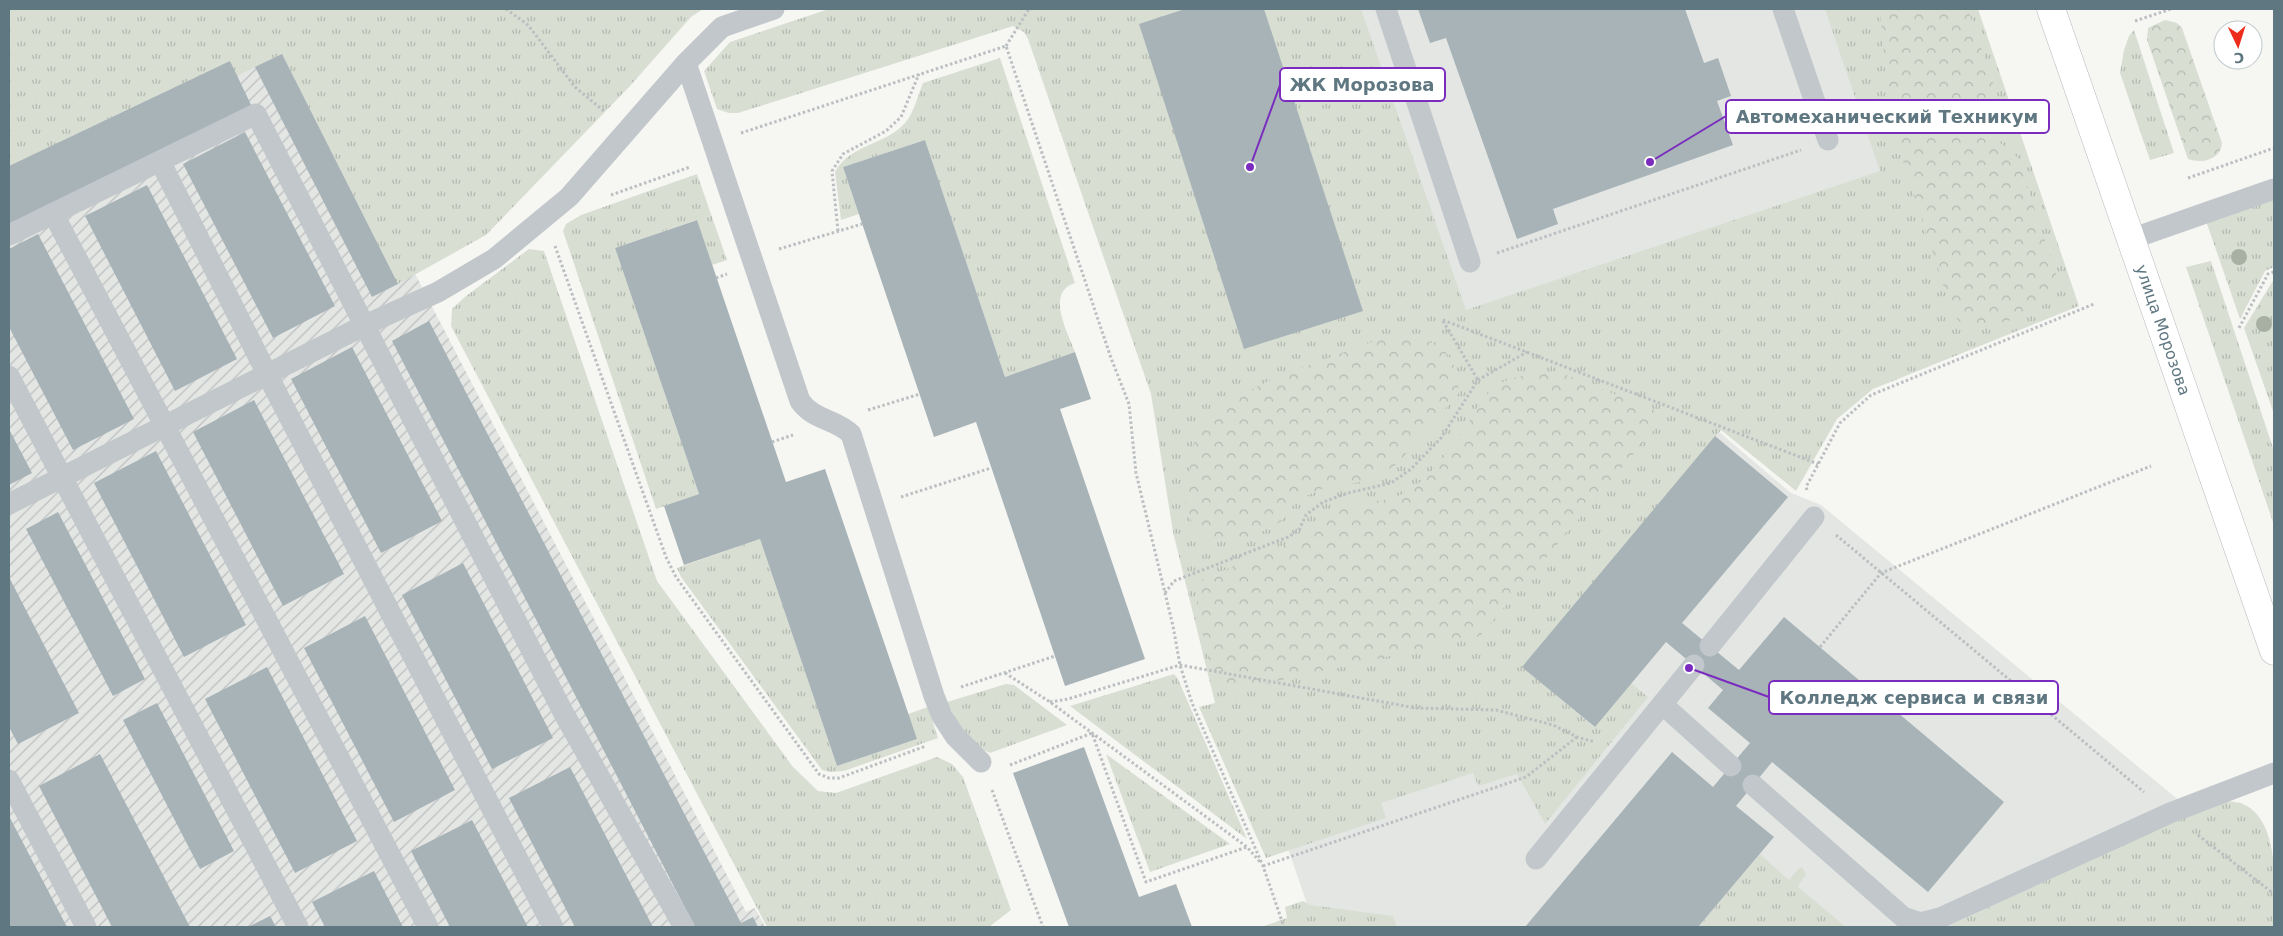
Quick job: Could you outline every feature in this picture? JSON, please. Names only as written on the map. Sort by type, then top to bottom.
[{"type":"main road","name":"улица Морозова","points":[[2051,9],[2274,651]]},
{"type":"lane","points":[[9,504],[365,325],[438,292],[494,259],[569,197],[686,63],[722,27],[774,9]]},
{"type":"lane","points":[[1386,9],[1470,262]]},
{"type":"lane","points":[[1783,9],[1828,140]]},
{"type":"lane","points":[[686,63],[800,401],[810,412],[844,427],[851,434],[934,696],[942,716],[955,736],[984,768]]},
{"type":"lane","points":[[9,235],[256,114],[563,712],[684,927]]},
{"type":"lane","points":[[160,160],[267,374],[553,927]]},
{"type":"lane","points":[[2131,239],[2274,190]]},
{"type":"lane","points":[[53,213],[428,927]]},
{"type":"lane","points":[[9,376],[298,927]]},
{"type":"lane","points":[[1710,646],[1814,517]]},
{"type":"lane","points":[[1536,859],[1694,665]]},
{"type":"lane","points":[[1662,704],[1731,766]]},
{"type":"lane","points":[[1753,785],[1903,917],[1920,923],[1940,918],[2170,813],[2274,773]]},
{"type":"lane","points":[[9,780],[86,927]]},
{"type":"path","points":[[506,9],[528,25],[575,87],[606,114],[629,128]]},
{"type":"path","points":[[714,142],[1006,46],[1029,9]]},
{"type":"path","points":[[2135,21],[2171,9]]},
{"type":"path","points":[[1006,46],[1107,348],[1129,404],[1136,472],[1173,626],[1180,665],[1192,703],[1263,866],[1284,927]]},
{"type":"path","points":[[838,231],[832,171],[842,154],[886,131],[900,117],[919,74]]},
{"type":"path","points":[[1470,262],[1828,140]]},
{"type":"path","points":[[2188,178],[2274,148]]},
{"type":"path","points":[[609,196],[699,164]]},
{"type":"path","points":[[545,218],[669,564],[676,577],[819,774],[829,778],[839,778],[955,736]]},
{"type":"path","points":[[753,257],[862,224]]},
{"type":"path","points":[[2240,328],[2268,274],[2274,272]]},
{"type":"path","points":[[2094,304],[1871,395],[1840,423],[1806,487],[1814,517],[2170,813],[2274,894]]},
{"type":"path","points":[[1478,380],[1443,320],[1818,464]]},
{"type":"path","points":[[1164,593],[1174,581],[1288,537],[1299,530],[1306,514],[1323,502],[1348,493],[1391,483],[1411,469],[1442,438],[1478,380],[1526,352]]},
{"type":"path","points":[[832,422],[920,394]]},
{"type":"path","points":[[772,442],[794,435]]},
{"type":"path","points":[[1820,647],[1881,573],[2151,466]]},
{"type":"path","points":[[874,506],[991,468]]},
{"type":"path","points":[[934,696],[1055,656]]},
{"type":"path","points":[[1050,702],[1068,699],[1180,665],[1416,708],[1496,710],[1553,725],[1577,737],[1595,742],[1631,743]]},
{"type":"path","points":[[1005,673],[1050,702],[1246,847],[1263,866]]},
{"type":"path","points":[[1043,927],[984,768],[1092,733]]},
{"type":"path","points":[[1092,733],[1146,882],[1246,847]]},
{"type":"path","points":[[1263,866],[1526,777],[1577,737]]},
{"type":"shaded area","points":[[1353,9],[1843,9],[1950,332],[1459,315]]},
{"type":"shaded area","points":[[279,34],[298,48],[746,912],[755,908],[765,927],[9,927],[9,162]]},
{"type":"shaded area","points":[[1718,431],[1791,493],[1821,505],[2187,807],[2012,927],[1315,927],[1235,695]]},
{"type":"green space","points":[[9,9],[703,9],[691,17],[630,86],[486,235],[398,284],[282,54],[237,76],[230,61],[9,166]]},
{"type":"green space","points":[[829,9],[1361,9],[1466,310],[1880,171],[1825,9],[1978,9],[2079,306],[1873,389],[1837,419],[1796,491],[1721,430],[1523,667],[1594,727],[1631,683],[1648,697],[1545,824],[1517,774],[1478,786],[1473,773],[1381,803],[1386,818],[1266,858],[1199,707],[1215,703],[1173,532],[1151,394],[1028,39],[1024,32],[1013,26],[738,113],[729,113],[717,109],[704,71],[730,42]]},
{"type":"green space","points":[[1880,9],[1968,9],[1997,95],[1990,113],[1990,128],[1998,141],[2018,158],[2058,280],[2049,299],[2034,311],[2016,319],[1975,328],[1964,325],[1953,315],[1890,121]]},
{"type":"green space","points":[[2165,20],[2177,23],[2182,28],[2222,143],[2221,149],[2214,157],[2204,161],[2188,159],[2147,40],[2148,28]]},
{"type":"green space","points":[[2134,30],[2174,153],[2150,160],[2120,73],[2124,50],[2129,36]]},
{"type":"green space","points":[[1000,58],[1075,283],[1066,288],[1061,295],[1060,304],[1064,324],[1075,352],[1005,377],[925,140],[843,167],[859,214],[841,220],[835,172],[850,156],[888,136],[905,123],[913,109],[923,83]]},
{"type":"green space","points":[[697,174],[727,260],[712,265],[696,220],[615,248],[699,494],[656,509],[563,231],[566,224],[581,215]]},
{"type":"green space","points":[[2274,197],[2274,267],[2265,271],[2240,319],[2206,221]]},
{"type":"green space","points":[[529,249],[544,251],[657,581],[793,767],[818,791],[836,793],[937,757],[952,764],[963,777],[1011,910],[989,927],[767,927],[451,326],[452,309],[466,296]]},
{"type":"green space","points":[[2211,261],[2274,451],[2274,525],[2186,267]]},
{"type":"green space","points":[[2274,279],[2274,414],[2244,328]]},
{"type":"green space","points":[[1383,338],[1419,339],[1438,346],[1453,363],[1458,379],[1458,394],[1397,464],[1372,480],[1324,488],[1295,501],[1289,513],[1280,522],[1246,540],[1210,542],[1192,522],[1185,506],[1187,481],[1196,434],[1228,401],[1279,376]]},
{"type":"green space","points":[[1561,373],[1654,410],[1659,418],[1659,424],[1480,636],[1236,690],[1223,689],[1215,682],[1196,608],[1200,583],[1206,578],[1309,534],[1317,520],[1338,506],[1378,501],[1404,493],[1434,469],[1492,389],[1515,377]]},
{"type":"green space","points":[[760,539],[837,766],[917,739],[908,714],[928,707],[938,738],[844,771],[830,772],[822,770],[681,577],[677,568]]},
{"type":"green space","points":[[1174,674],[1178,679],[1247,839],[1070,706]]},
{"type":"green space","points":[[1006,684],[1014,685],[1067,725],[990,753],[982,749],[969,738],[947,702]]},
{"type":"green space","points":[[1106,754],[1230,844],[1150,872]]},
{"type":"green space","points":[[2228,801],[2243,804],[2256,813],[2270,841],[2274,878],[2274,927],[1947,927],[2208,806]]},
{"type":"green space","points":[[1760,854],[1789,880],[1802,867],[1806,874],[1798,887],[1846,927],[1698,927]]},
{"type":"green space","points":[[1303,901],[1310,905],[1393,916],[1397,927],[1261,927],[1287,918],[1285,907]]},
{"type":"building","points":[[1185,9],[1264,9],[1363,311],[1244,349],[1139,24]]},
{"type":"building","points":[[1418,9],[1685,9],[1704,63],[1718,58],[1731,96],[1717,101],[1733,145],[1553,209],[1558,224],[1517,239],[1446,38],[1430,43]]},
{"type":"building","points":[[282,54],[398,284],[372,297],[255,67]]},
{"type":"building","points":[[230,61],[254,111],[9,227],[9,166]]},
{"type":"building","points":[[245,132],[335,306],[273,338],[183,164]]},
{"type":"building","points":[[925,140],[1005,377],[1075,352],[1091,399],[1060,409],[1145,659],[1065,686],[976,422],[934,437],[843,167]]},
{"type":"building","points":[[147,185],[237,359],[175,391],[85,216]]},
{"type":"building","points":[[697,220],[786,482],[825,469],[917,739],[837,766],[760,539],[684,565],[664,506],[699,494],[615,248]]},
{"type":"building","points":[[38,234],[134,419],[73,450],[9,327],[9,249]]},
{"type":"building","points":[[429,321],[741,923],[753,917],[758,927],[695,927],[392,341]]},
{"type":"building","points":[[352,347],[442,521],[381,553],[291,379]]},
{"type":"building","points":[[254,400],[344,574],[283,606],[193,432]]},
{"type":"building","points":[[9,429],[32,473],[9,485]]},
{"type":"building","points":[[1715,436],[1788,497],[1682,623],[1739,670],[1784,617],[2004,802],[1928,892],[1772,762],[1736,806],[1774,837],[1698,927],[1525,927],[1672,752],[1713,787],[1750,743],[1708,708],[1723,690],[1666,642],[1595,727],[1522,667]]},
{"type":"building","points":[[156,451],[246,625],[184,657],[94,483]]},
{"type":"building","points":[[58,512],[145,679],[113,696],[26,529]]},
{"type":"building","points":[[463,563],[553,738],[492,769],[402,595]]},
{"type":"building","points":[[9,577],[79,713],[18,744],[9,727]]},
{"type":"building","points":[[365,616],[455,790],[394,822],[304,648]]},
{"type":"building","points":[[267,667],[357,841],[295,873],[205,699]]},
{"type":"building","points":[[157,703],[234,851],[200,869],[123,720]]},
{"type":"building","points":[[1084,747],[1139,897],[1176,884],[1192,927],[1069,927],[1013,773]]},
{"type":"building","points":[[100,754],[190,927],[112,927],[39,786]]},
{"type":"building","points":[[570,767],[653,927],[575,927],[509,798]]},
{"type":"building","points":[[9,816],[67,927],[9,927]]},
{"type":"building","points":[[472,820],[528,927],[450,927],[411,851]]},
{"type":"building","points":[[374,871],[403,927],[325,927],[312,902]]},
{"type":"building","points":[[270,916],[276,927],[248,927]]},
{"type":"place","name":"Автомеханический Техникум","points":[[1650,162]]},
{"type":"place","name":"ЖК Морозова","points":[[1250,167]]},
{"type":"place","name":"Колледж сервиса и связи","points":[[1689,668]]}]
